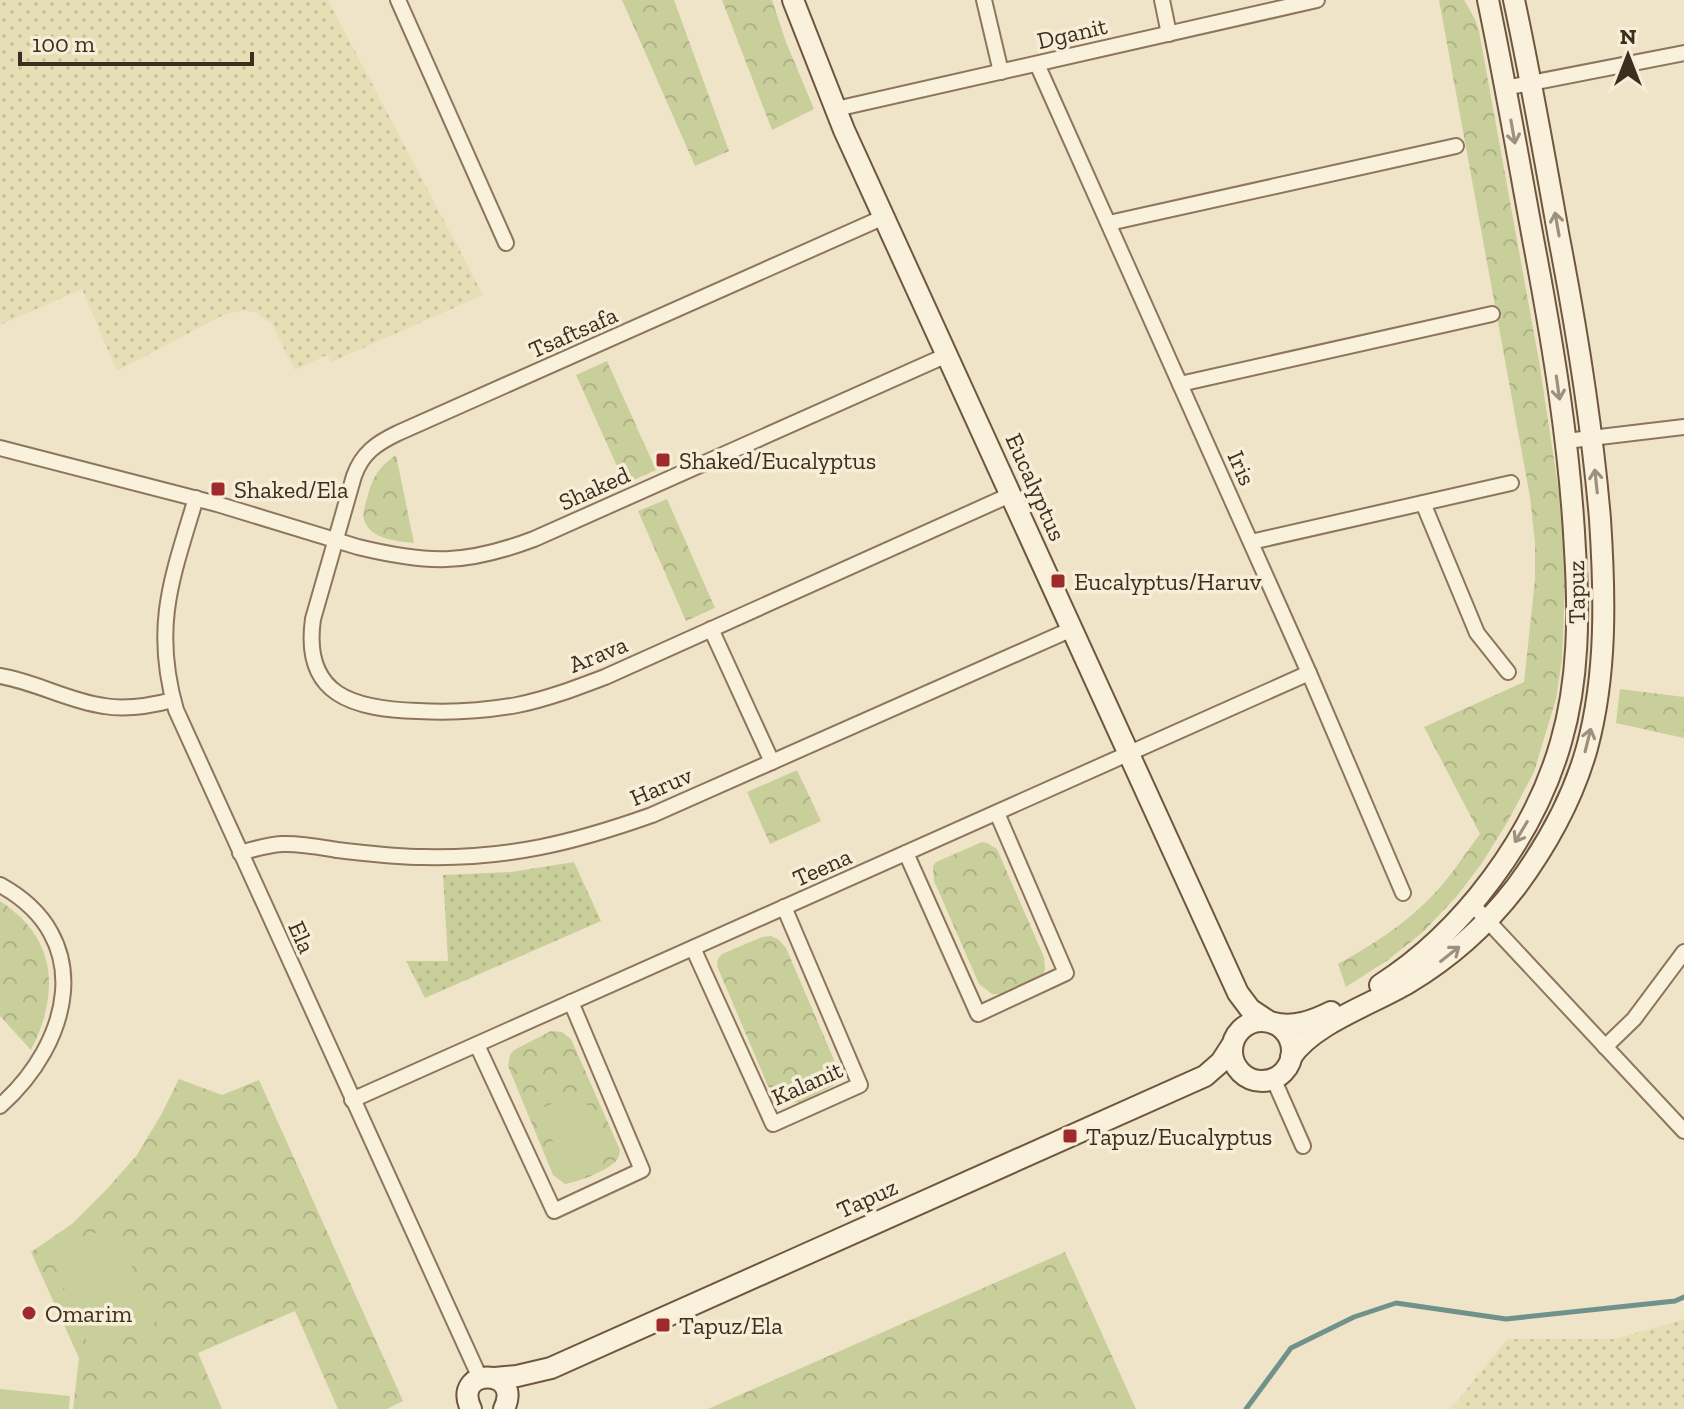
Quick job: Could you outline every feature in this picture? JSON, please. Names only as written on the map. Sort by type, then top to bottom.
[{"type":"street","points":[[398,0],[506,243]]},
{"type":"street","name":"Eucalyptus","points":[[793,0],[836,109],[884,217],[1238,993],[1250,1009],[1271,1022]]},
{"type":"street","points":[[984,0],[1001,72]]},
{"type":"street","points":[[1162,0],[1169,34]]},
{"type":"street","name":"Dganit","points":[[836,109],[1317,0]]},
{"type":"street","name":"Tapuz","points":[[1271,1022],[1291,1025],[1314,1020],[1372,991],[1423,953],[1472,904],[1497,871],[1539,801],[1552,772],[1569,709],[1578,605],[1566,441],[1545,305],[1488,0]]},
{"type":"street","name":"Tapuz","points":[[1291,1057],[1305,1041],[1326,1026],[1439,963],[1488,920],[1518,884],[1562,813],[1576,781],[1592,725],[1600,679],[1604,605],[1591,438],[1571,300],[1514,0]]},
{"type":"street","points":[[1505,88],[1684,53]]},
{"type":"street","name":"Iris","points":[[1037,64],[1309,673],[1403,893]]},
{"type":"street","points":[[1109,223],[1456,146]]},
{"type":"street","name":"Tsaftsafa","points":[[335,540],[357,467],[365,454],[383,441],[884,217]]},
{"type":"street","points":[[1180,384],[1492,314]]},
{"type":"street","name":"Shaked","points":[[0,448],[196,498],[390,555],[445,560],[490,554],[546,534],[947,355]]},
{"type":"street","points":[[1566,441],[1684,427]]},
{"type":"street","points":[[1251,542],[1511,483]]},
{"type":"street","name":"Arava","points":[[335,540],[311,636],[315,665],[332,689],[344,698],[376,708],[437,712],[492,709],[546,698],[605,677],[1010,495]]},
{"type":"street","name":"Ela","points":[[196,498],[172,578],[166,613],[164,646],[173,700],[184,732],[352,1100],[478,1390]]},
{"type":"street","points":[[1423,503],[1477,633],[1508,672]]},
{"type":"street","points":[[711,629],[772,762]]},
{"type":"street","name":"Haruv","points":[[240,853],[263,846],[293,844],[380,855],[464,857],[508,854],[553,846],[652,815],[1072,629]]},
{"type":"street","name":"Teena","points":[[352,1100],[1309,673]]},
{"type":"street","points":[[0,676],[104,706],[137,707],[173,700]]},
{"type":"street","points":[[906,853],[978,1014],[1066,973],[997,813]]},
{"type":"street","points":[[0,885],[28,903],[53,933],[61,958],[63,990],[60,1011],[46,1048],[28,1076],[0,1106]]},
{"type":"street","points":[[1472,904],[1684,1131]]},
{"type":"street","name":"Kalanit","points":[[693,948],[773,1124],[788,1118],[860,1085],[784,907]]},
{"type":"street","points":[[1605,1047],[1634,1019],[1684,952]]},
{"type":"street","name":"Eucalyptus","points":[[1233,1042],[1239,1014],[1238,993]]},
{"type":"street","points":[[477,1045],[554,1211],[642,1170],[571,1002]]},
{"type":"street","points":[[1256,1021],[1271,1022],[1287,1034],[1291,1057],[1287,1067],[1273,1078],[1262,1081],[1240,1072],[1234,1062],[1233,1042],[1245,1026],[1256,1021]]},
{"type":"street","name":"Tapuz","points":[[506,1405],[522,1387],[551,1368],[1205,1076],[1221,1062],[1233,1042]]},
{"type":"street","name":"Tapuz","points":[[1205,1076],[1247,1076]]},
{"type":"street","points":[[1273,1078],[1303,1146]]},
{"type":"street","name":"Tapuz","points":[[478,1390],[551,1368]]},
{"type":"street","points":[[450,1409],[478,1390],[502,1383],[507,1389],[506,1405]]},
{"type":"shaded area","points":[[0,0],[328,0],[483,295],[331,362],[327,355],[295,370],[272,324],[257,313],[244,310],[223,315],[117,371],[82,289],[0,325]]},
{"type":"shaded area","points":[[1684,1319],[1684,1409],[1449,1409],[1507,1339],[1615,1339]]},
{"type":"green space","points":[[622,0],[674,0],[729,151],[695,166]]},
{"type":"green space","points":[[722,0],[772,0],[814,109],[772,130]]},
{"type":"green space","points":[[1439,0],[1464,0],[1479,31],[1539,361],[1563,519],[1566,560],[1562,659],[1556,699],[1534,772],[1482,863],[1457,896],[1423,932],[1388,960],[1346,987],[1338,964],[1389,933],[1424,905],[1480,834],[1424,727],[1524,682],[1535,579],[1530,497]]},
{"type":"green space","points":[[607,361],[656,470],[625,484],[576,375]]},
{"type":"green space","points":[[396,455],[414,543],[378,536],[364,520],[364,507],[375,477],[381,467]]},
{"type":"green space","points":[[667,499],[715,608],[686,621],[638,511]]},
{"type":"green space","points":[[1620,689],[1684,697],[1684,738],[1616,723]]},
{"type":"green space","points":[[797,770],[821,821],[770,844],[747,792]]},
{"type":"green space","points":[[982,842],[997,849],[1044,957],[1044,973],[1005,994],[992,994],[979,984],[934,881],[933,866],[936,862]]},
{"type":"green space","points":[[574,862],[601,921],[425,998],[406,961],[448,961],[443,875],[511,872]]},
{"type":"green space","points":[[0,901],[33,932],[43,949],[48,968],[46,1008],[31,1050],[0,1016]]},
{"type":"green space","points":[[771,936],[786,948],[835,1062],[833,1086],[799,1103],[778,1100],[768,1086],[717,966],[722,954]]},
{"type":"green space","points":[[551,1031],[562,1032],[571,1039],[620,1150],[616,1161],[605,1169],[565,1184],[553,1175],[508,1066],[514,1050]]},
{"type":"green space","points":[[179,1079],[222,1095],[259,1080],[403,1401],[387,1409],[338,1409],[295,1311],[198,1353],[222,1409],[73,1409],[79,1358],[31,1252],[72,1224],[137,1155]]},
{"type":"green space","points":[[580,1090],[610,1154],[568,1173],[538,1110]]},
{"type":"green space","points":[[114,1225],[156,1322],[90,1349],[49,1253]]},
{"type":"green space","points":[[1065,1252],[1136,1409],[708,1409]]},
{"type":"green space","points":[[0,1389],[70,1396],[69,1409],[0,1409]]},
{"type":"waterway","points":[[1246,1409],[1291,1348],[1354,1317],[1396,1303],[1506,1319],[1675,1301],[1684,1297]]},
{"type":"place","name":"Shaked/Eucalyptus","points":[[663,460]]},
{"type":"place","name":"Shaked/Ela","points":[[218,489]]},
{"type":"place","name":"Eucalyptus/Haruv","points":[[1058,581]]},
{"type":"place","name":"Tapuz/Eucalyptus","points":[[1070,1136]]},
{"type":"place","name":"Omarim","points":[[29,1313]]},
{"type":"place","name":"Tapuz/Ela","points":[[663,1325]]}]
